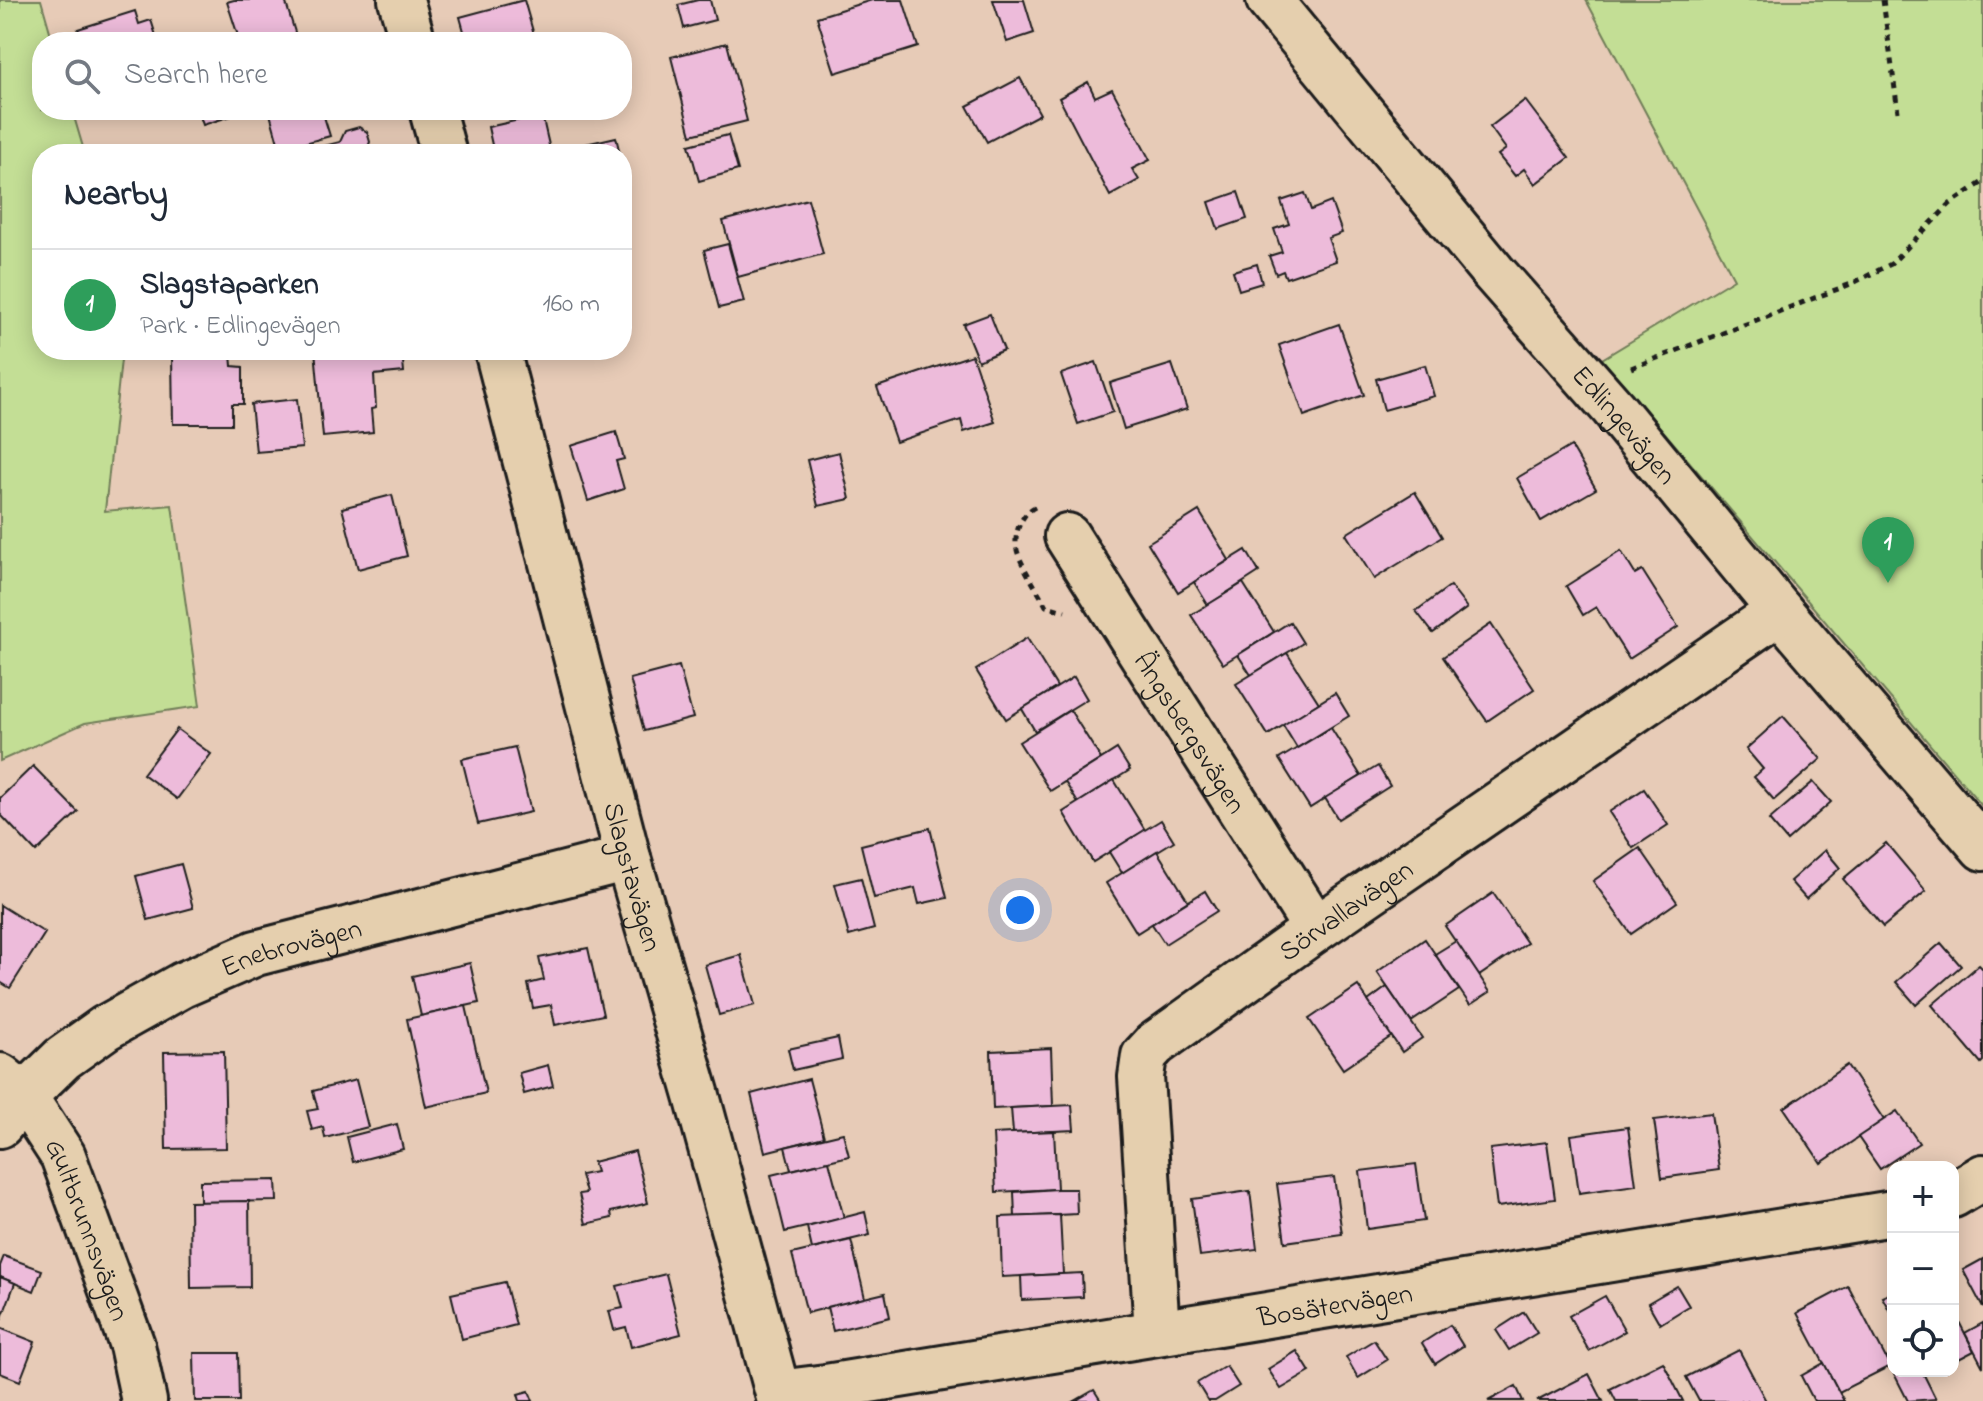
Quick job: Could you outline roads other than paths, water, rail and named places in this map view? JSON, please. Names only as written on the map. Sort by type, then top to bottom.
[{"type":"street","points":[[401,0],[410,32]]},
{"type":"street","name":"Edlingevägen","points":[[1269,0],[1493,272],[1596,389],[1780,611],[1983,848]]},
{"type":"street","points":[[435,120],[441,144]]},
{"type":"street","name":"Slagstavägen","points":[[500,360],[628,858],[779,1397]]},
{"type":"street","name":"Ängsbergsvägen","points":[[1056,520],[1316,929]]},
{"type":"street","name":"Sörvallavägen","points":[[1157,1332],[1141,1077],[1144,1056],[1155,1044],[1316,929],[1780,611]]},
{"type":"street","name":"Enebrovägen","points":[[8,1099],[105,1028],[182,985],[256,953],[628,858]]},
{"type":"street","name":"Gultbrunnsvägen","points":[[8,1099],[63,1156],[132,1345],[144,1401]]},
{"type":"street","points":[[1959,1191],[1983,1177]]},
{"type":"street","name":"Bosätervägen","points":[[779,1397],[1157,1332],[1887,1214]]},
{"type":"place","name":"Slagstaparken","points":[[1888,583]]}]
